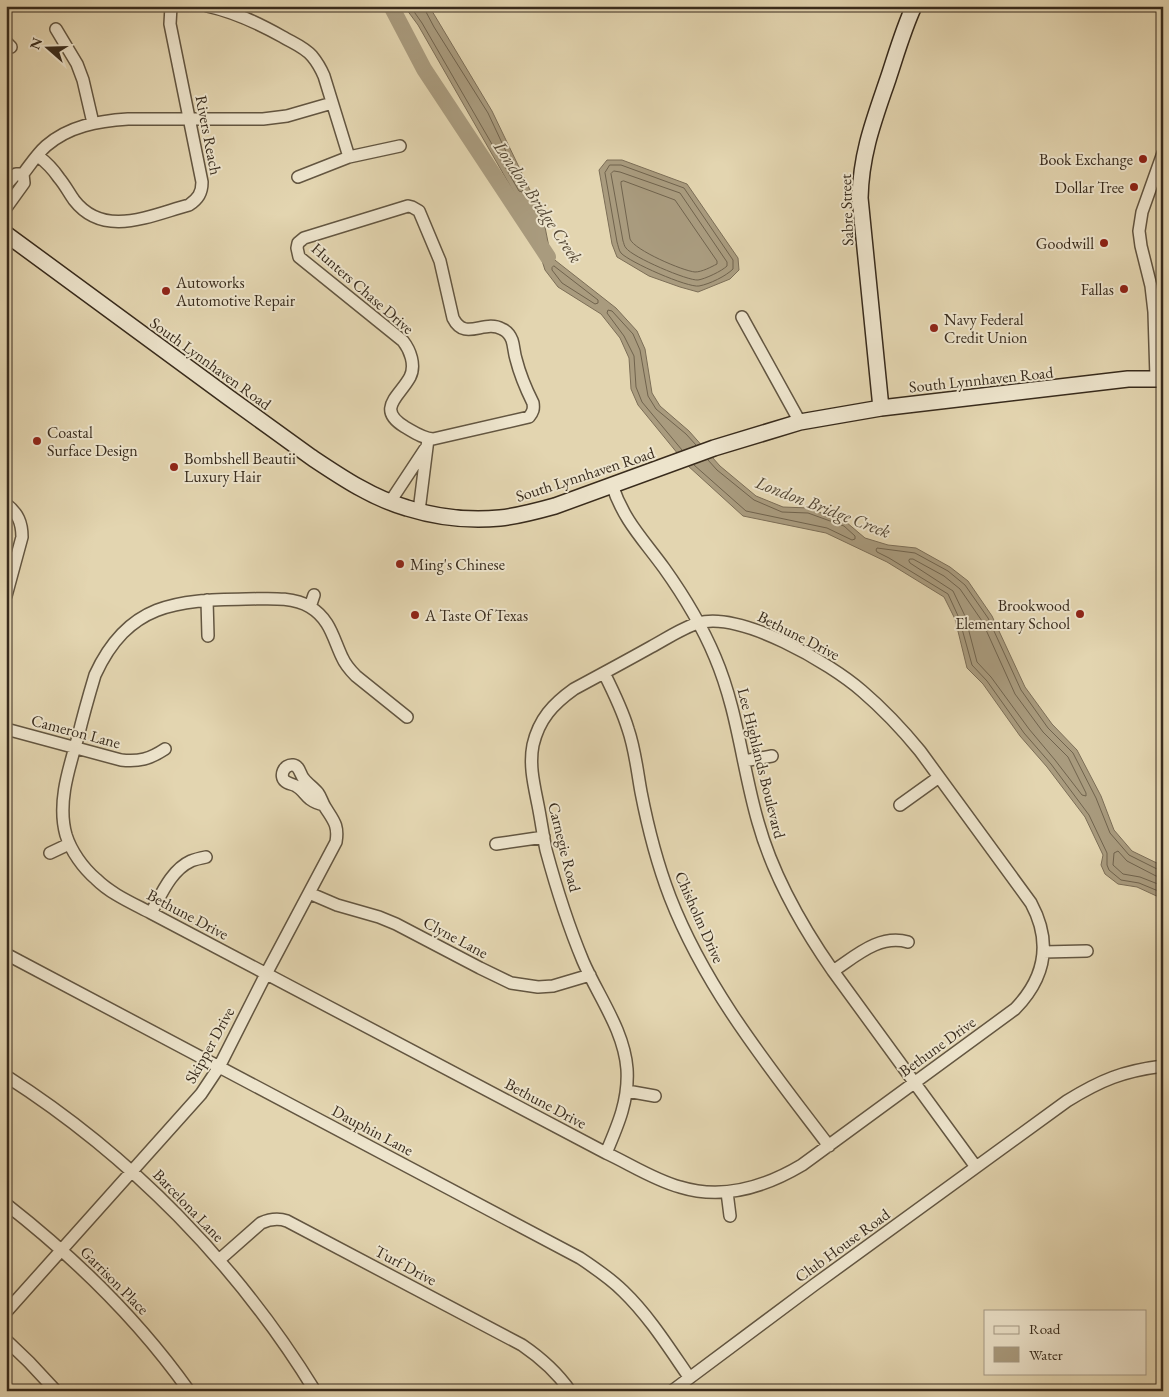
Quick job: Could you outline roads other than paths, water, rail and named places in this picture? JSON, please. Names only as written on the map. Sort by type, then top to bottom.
[{"type":"street","name":"Rivers Reach","points":[[38,156],[60,178],[82,209],[102,220],[127,222],[189,205],[200,195],[202,182],[170,24],[171,6]]},
{"type":"street","points":[[207,6],[224,10],[257,23],[304,48],[312,56],[324,76],[349,157]]},
{"type":"street","name":"Sabre Street","points":[[881,408],[860,182],[867,141],[911,10]]},
{"type":"street","points":[[56,29],[77,64],[83,80],[93,123]]},
{"type":"street","points":[[6,208],[24,183],[23,174],[38,156],[56,139],[68,132],[93,123],[128,119],[263,119],[287,116],[332,103]]},
{"type":"street","points":[[298,177],[349,157],[400,146]]},
{"type":"street","points":[[1159,378],[1151,286],[1139,231],[1142,212],[1163,153]]},
{"type":"street","points":[[6,186],[16,174],[23,174]]},
{"type":"street","name":"Hunters Chase Drive","points":[[412,206],[422,216],[440,261],[456,324],[466,330],[492,326],[498,327],[510,335],[520,374],[533,403],[532,413],[525,418],[428,442],[397,422],[391,413],[392,402],[412,372],[411,356],[408,347],[403,340],[299,257],[296,248],[302,239],[412,206]]},
{"type":"street","name":"South Lynnhaven Road","points":[[6,234],[289,442],[339,476],[390,502],[419,511],[458,518],[501,518],[555,506],[714,448],[800,422],[881,408],[1128,379],[1159,378]]},
{"type":"street","points":[[742,317],[800,422]]},
{"type":"street","points":[[390,502],[428,442]]},
{"type":"street","points":[[419,511],[428,442]]},
{"type":"street","name":"Lee Highlands Boulevard","points":[[612,485],[624,513],[633,528],[664,568],[699,623],[716,658],[732,706],[758,822],[778,875],[796,913],[833,971],[976,1168]]},
{"type":"street","points":[[6,504],[16,514],[20,522],[22,537],[6,596]]},
{"type":"street","points":[[310,607],[314,595]]},
{"type":"street","name":"Bethune Drive","points":[[408,717],[348,668],[326,621],[310,607],[295,602],[273,599],[207,600],[168,606],[146,614],[121,634],[102,660],[95,674],[66,783],[63,819],[69,844],[88,871],[108,889],[266,974],[664,1182],[680,1188],[697,1191],[727,1192],[774,1180],[802,1166],[1015,1009],[1032,988],[1038,976],[1044,940],[1038,916],[1031,903],[939,776],[902,729],[861,690],[840,674],[803,652],[750,628],[723,621],[699,623]]},
{"type":"street","points":[[207,600],[208,636]]},
{"type":"street","name":"Carnegie Road","points":[[606,1152],[620,1119],[627,1091],[627,1069],[620,1037],[583,962],[566,916],[546,849],[532,773],[531,759],[533,746],[542,720],[559,700],[574,689],[688,627],[699,623]]},
{"type":"street","name":"Chisholm Drive","points":[[604,673],[628,729],[653,844],[670,897],[687,936],[710,980],[743,1030],[829,1146]]},
{"type":"street","name":"Cameron Lane","points":[[6,729],[121,760],[134,761],[146,759],[166,749]]},
{"type":"street","points":[[744,761],[772,756]]},
{"type":"street","points":[[900,805],[939,776]]},
{"type":"street","name":"Skipper Drive","points":[[6,1312],[201,1094],[219,1067],[336,842],[337,834],[334,819],[324,805]]},
{"type":"street","points":[[496,844],[544,837]]},
{"type":"street","points":[[50,853],[69,844]]},
{"type":"street","points":[[151,913],[173,876],[180,868],[190,862],[206,857]]},
{"type":"street","name":"Clyne Lane","points":[[309,892],[337,905],[396,924],[511,983],[538,987],[553,986],[590,975]]},
{"type":"street","points":[[833,971],[872,945],[892,940],[908,942]]},
{"type":"street","points":[[1043,952],[1087,951]]},
{"type":"street","name":"Dauphin Lane","points":[[6,954],[580,1258],[622,1290],[635,1304],[689,1377]]},
{"type":"street","name":"Club House Road","points":[[672,1391],[1068,1101],[1103,1080],[1122,1073],[1163,1066]]},
{"type":"street","name":"Barcelona Lane","points":[[6,1076],[64,1116],[154,1191],[219,1260],[275,1330],[315,1391]]},
{"type":"street","points":[[627,1091],[655,1096]]},
{"type":"street","points":[[727,1192],[730,1216]]},
{"type":"street","name":"Garrison Place","points":[[6,1204],[39,1229],[81,1266],[136,1324],[166,1359],[189,1391]]},
{"type":"street","name":"Turf Drive","points":[[219,1260],[261,1224],[275,1219],[287,1221],[522,1345],[550,1366],[570,1391]]},
{"type":"street","points":[[6,1340],[56,1391]]},
{"type":"water","points":[[404,6],[429,6],[492,111],[543,217],[551,257],[616,308],[637,331],[645,349],[652,393],[660,406],[689,431],[720,466],[756,496],[783,507],[809,508],[846,522],[865,538],[888,545],[916,548],[950,567],[968,581],[992,616],[1025,687],[1052,724],[1077,750],[1101,796],[1114,830],[1132,851],[1163,866],[1163,899],[1137,887],[1118,884],[1105,874],[1101,865],[1103,855],[1085,817],[1047,767],[1020,736],[983,684],[967,668],[955,619],[944,597],[887,562],[826,533],[743,516],[687,465],[638,405],[631,389],[629,358],[620,338],[601,314],[558,287],[545,270],[528,217],[418,25]]},
{"type":"water","points":[[607,160],[622,160],[687,184],[738,258],[739,270],[730,279],[698,292],[649,276],[617,257],[612,244],[599,170]]},
{"type":"waterway","name":"London Bridge Creek","points":[[391,6],[424,69],[548,257]]},
{"type":"place","name":"Book Exchange","points":[[1143,159]]},
{"type":"place","name":"Dollar Tree","points":[[1134,187]]},
{"type":"place","name":"Goodwill","points":[[1104,243]]},
{"type":"place","name":"Fallas","points":[[1124,289]]},
{"type":"place","name":"Autoworks Automotive Repair","points":[[166,291]]},
{"type":"place","name":"Navy Federal Credit Union","points":[[934,328]]},
{"type":"place","name":"Coastal Surface Design","points":[[37,441]]},
{"type":"place","name":"Bombshell Beautii Luxury Hair","points":[[174,467]]},
{"type":"place","name":"Ming's Chinese","points":[[400,564]]},
{"type":"place","name":"Brookwood Elementary School","points":[[1080,614]]},
{"type":"place","name":"A Taste Of Texas","points":[[415,615]]}]
